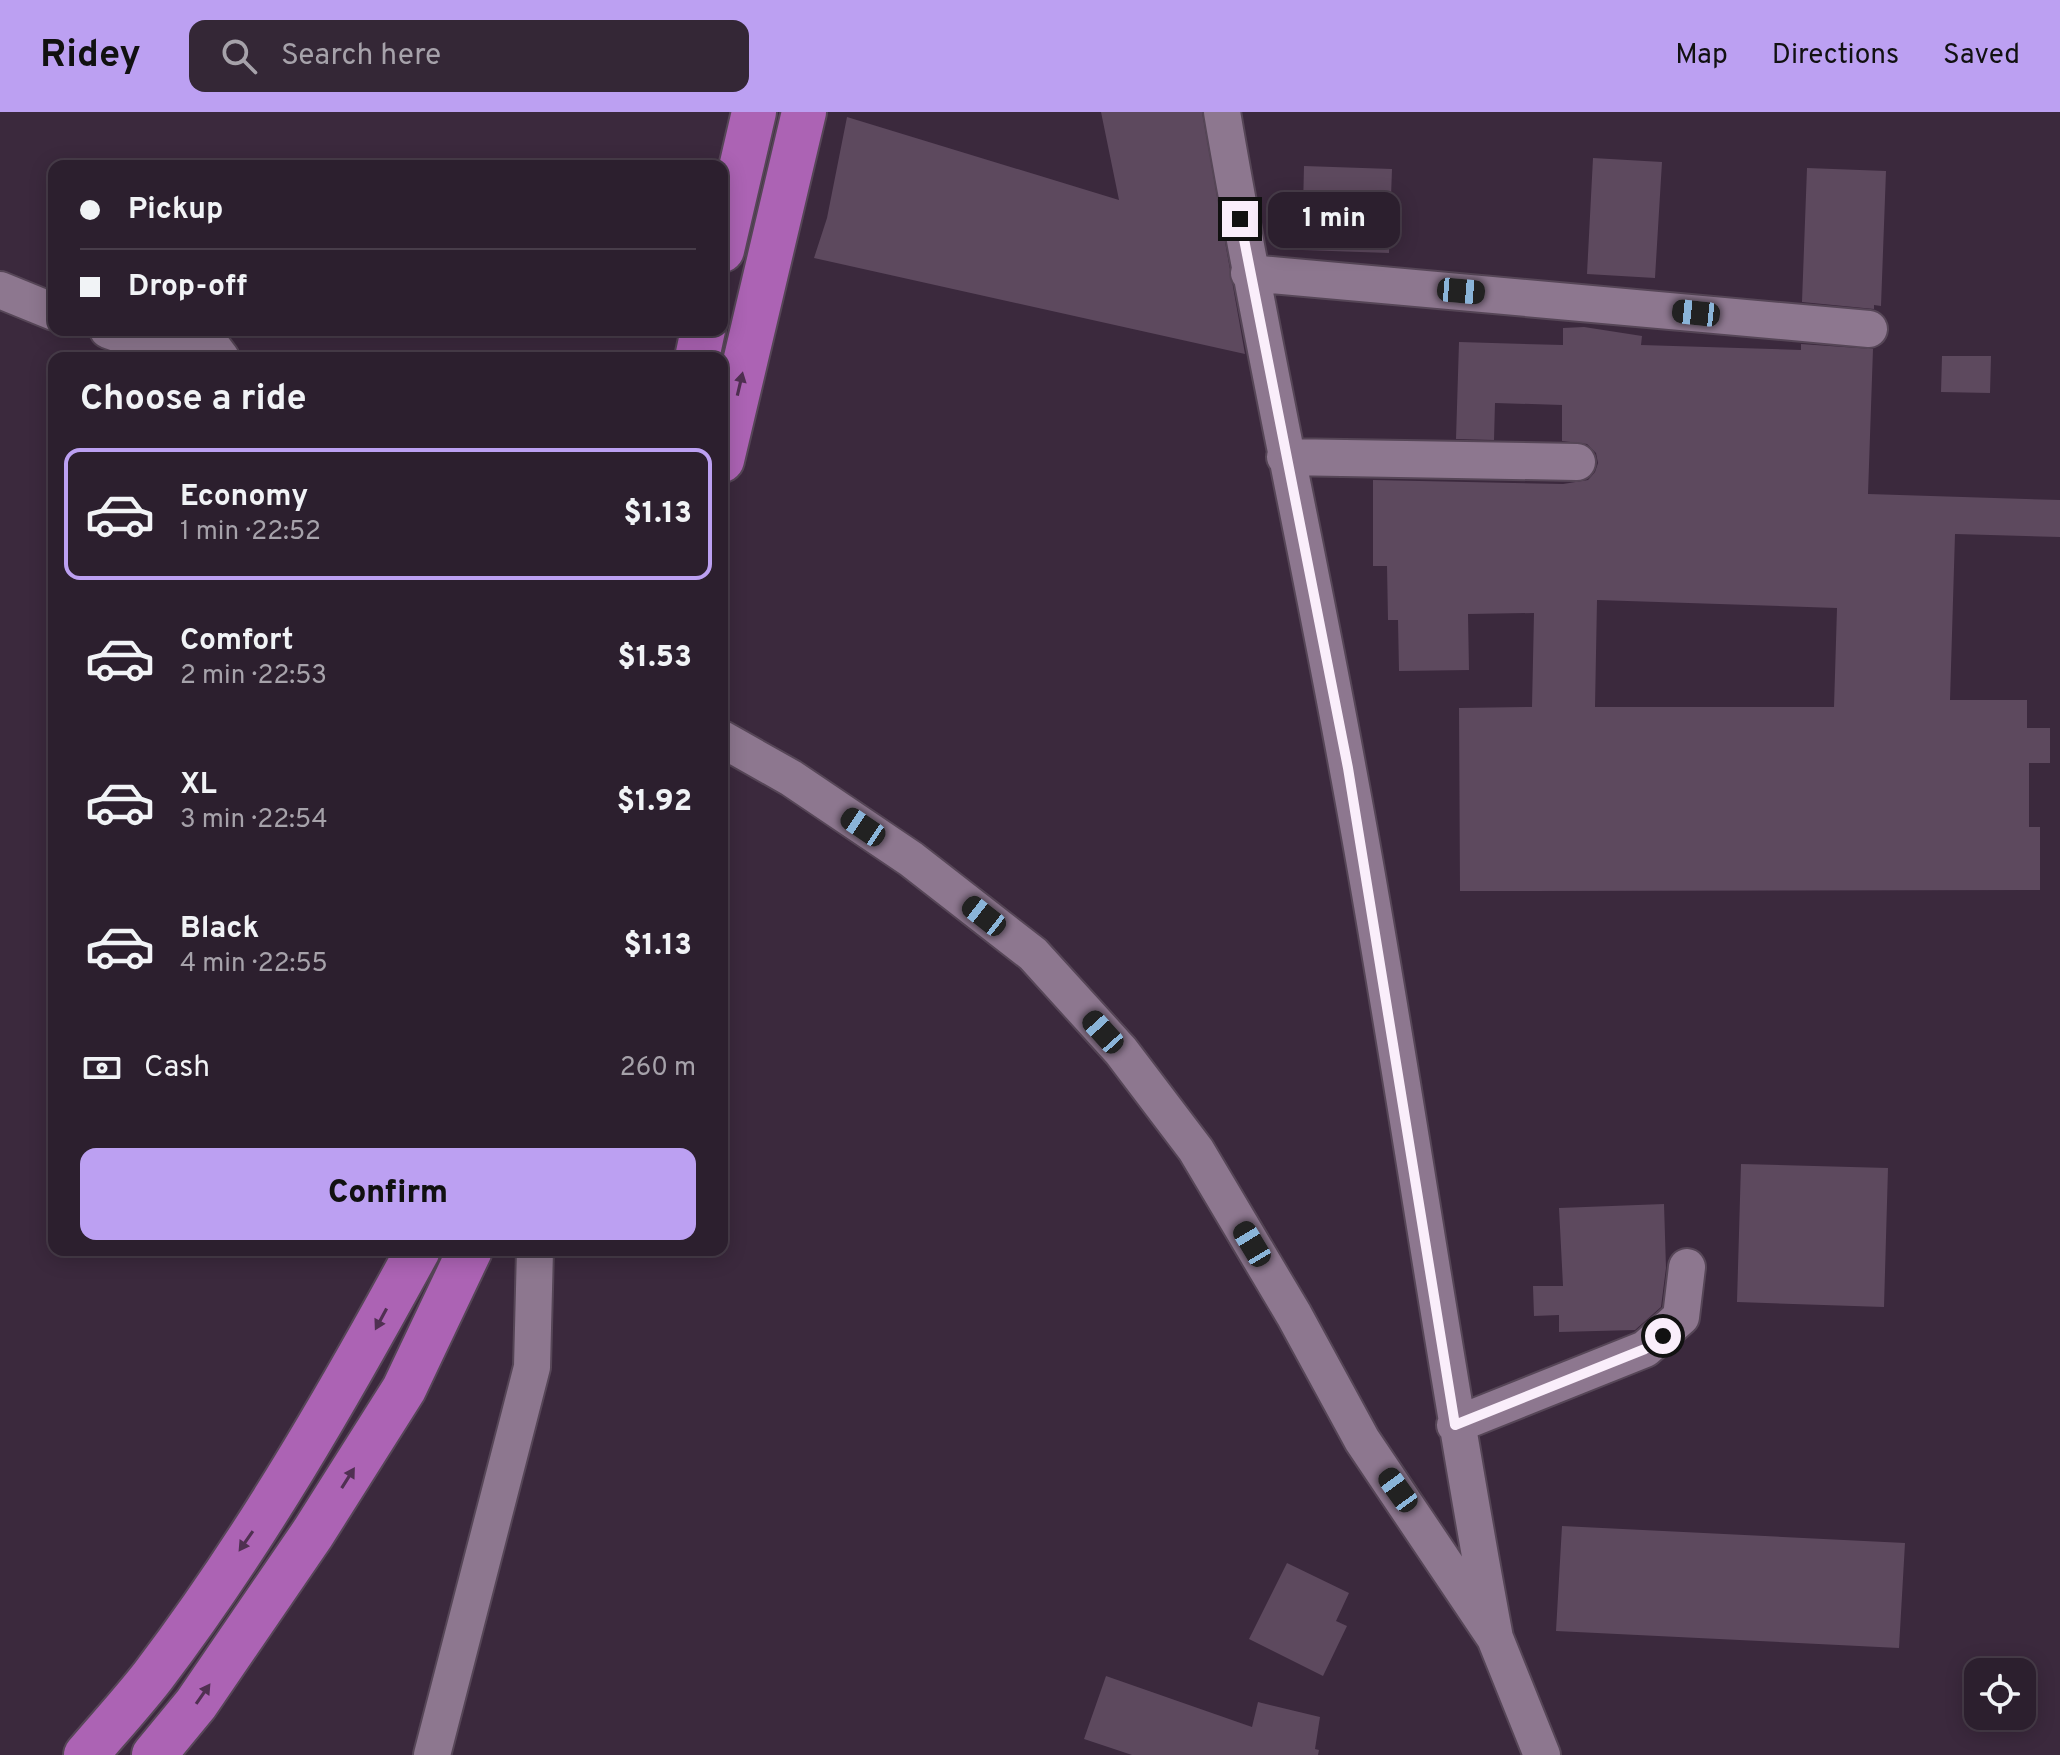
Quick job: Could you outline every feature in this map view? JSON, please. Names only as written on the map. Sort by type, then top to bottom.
[{"type":"highway","points":[[728,224],[754,112]]},
{"type":"highway","points":[[728,435],[804,112]]},
{"type":"highway","points":[[86,1755],[153,1676],[263,1516],[354,1367],[415,1256]]},
{"type":"highway","points":[[154,1755],[196,1704],[304,1547],[396,1402],[467,1256]]},
{"type":"street","points":[[1222,112],[1249,273],[1348,768],[1455,1425],[1495,1638],[1542,1755]]},
{"type":"street","points":[[1249,273],[1869,329]]},
{"type":"street","points":[[0,290],[48,310]]},
{"type":"street","points":[[125,336],[169,352]]},
{"type":"street","points":[[1285,457],[1577,462]]},
{"type":"street","points":[[728,742],[791,778],[911,859],[1021,945],[1121,1051],[1196,1150],[1294,1315],[1362,1440],[1495,1638]]},
{"type":"street","points":[[432,1755],[532,1367],[535,1256]]},
{"type":"street","points":[[1455,1425],[1645,1349],[1681,1317],[1687,1267]]},
{"type":"building","points":[[1101,112],[1202,112],[1245,354],[814,258],[827,218],[847,117],[1119,200]]},
{"type":"building","points":[[1593,158],[1662,162],[1655,278],[1587,274]]},
{"type":"building","points":[[1304,166],[1392,169],[1389,253],[1302,250]]},
{"type":"building","points":[[1807,168],[1886,171],[1881,306],[1874,305],[1874,309],[1802,302]]},
{"type":"building","points":[[1584,327],[1642,336],[1641,345],[1801,350],[1801,344],[1873,349],[1868,494],[2060,500],[2060,537],[1955,534],[1950,700],[2027,700],[2027,728],[2050,728],[2050,763],[2029,763],[2029,827],[2040,827],[2040,890],[1460,891],[1459,708],[1532,707],[1534,613],[1468,614],[1469,670],[1399,671],[1398,620],[1388,620],[1387,566],[1373,566],[1373,480],[1563,484],[1588,480],[1598,463],[1596,453],[1587,444],[1562,441],[1562,405],[1495,403],[1494,440],[1456,439],[1459,342],[1563,345],[1563,328]],"holes":[[[1597,600],[1837,608],[1834,707],[1595,707]]]},
{"type":"building","points":[[1942,356],[1991,356],[1990,393],[1941,392]]},
{"type":"building","points":[[1741,1164],[1888,1168],[1884,1307],[1737,1302]]},
{"type":"building","points":[[1664,1204],[1666,1268],[1661,1307],[1635,1330],[1559,1332],[1559,1315],[1534,1316],[1533,1286],[1563,1286],[1559,1208]]},
{"type":"building","points":[[1562,1526],[1905,1543],[1899,1648],[1556,1631]]},
{"type":"building","points":[[1287,1563],[1349,1593],[1336,1621],[1347,1626],[1323,1676],[1249,1639]]},
{"type":"building","points":[[1106,1676],[1252,1727],[1258,1702],[1320,1717],[1315,1749],[1319,1750],[1318,1755],[1132,1755],[1084,1739]]},
{"type":"route","points":[[1240,219],[1348,768],[1455,1425],[1645,1349],[1663,1336]]}]
